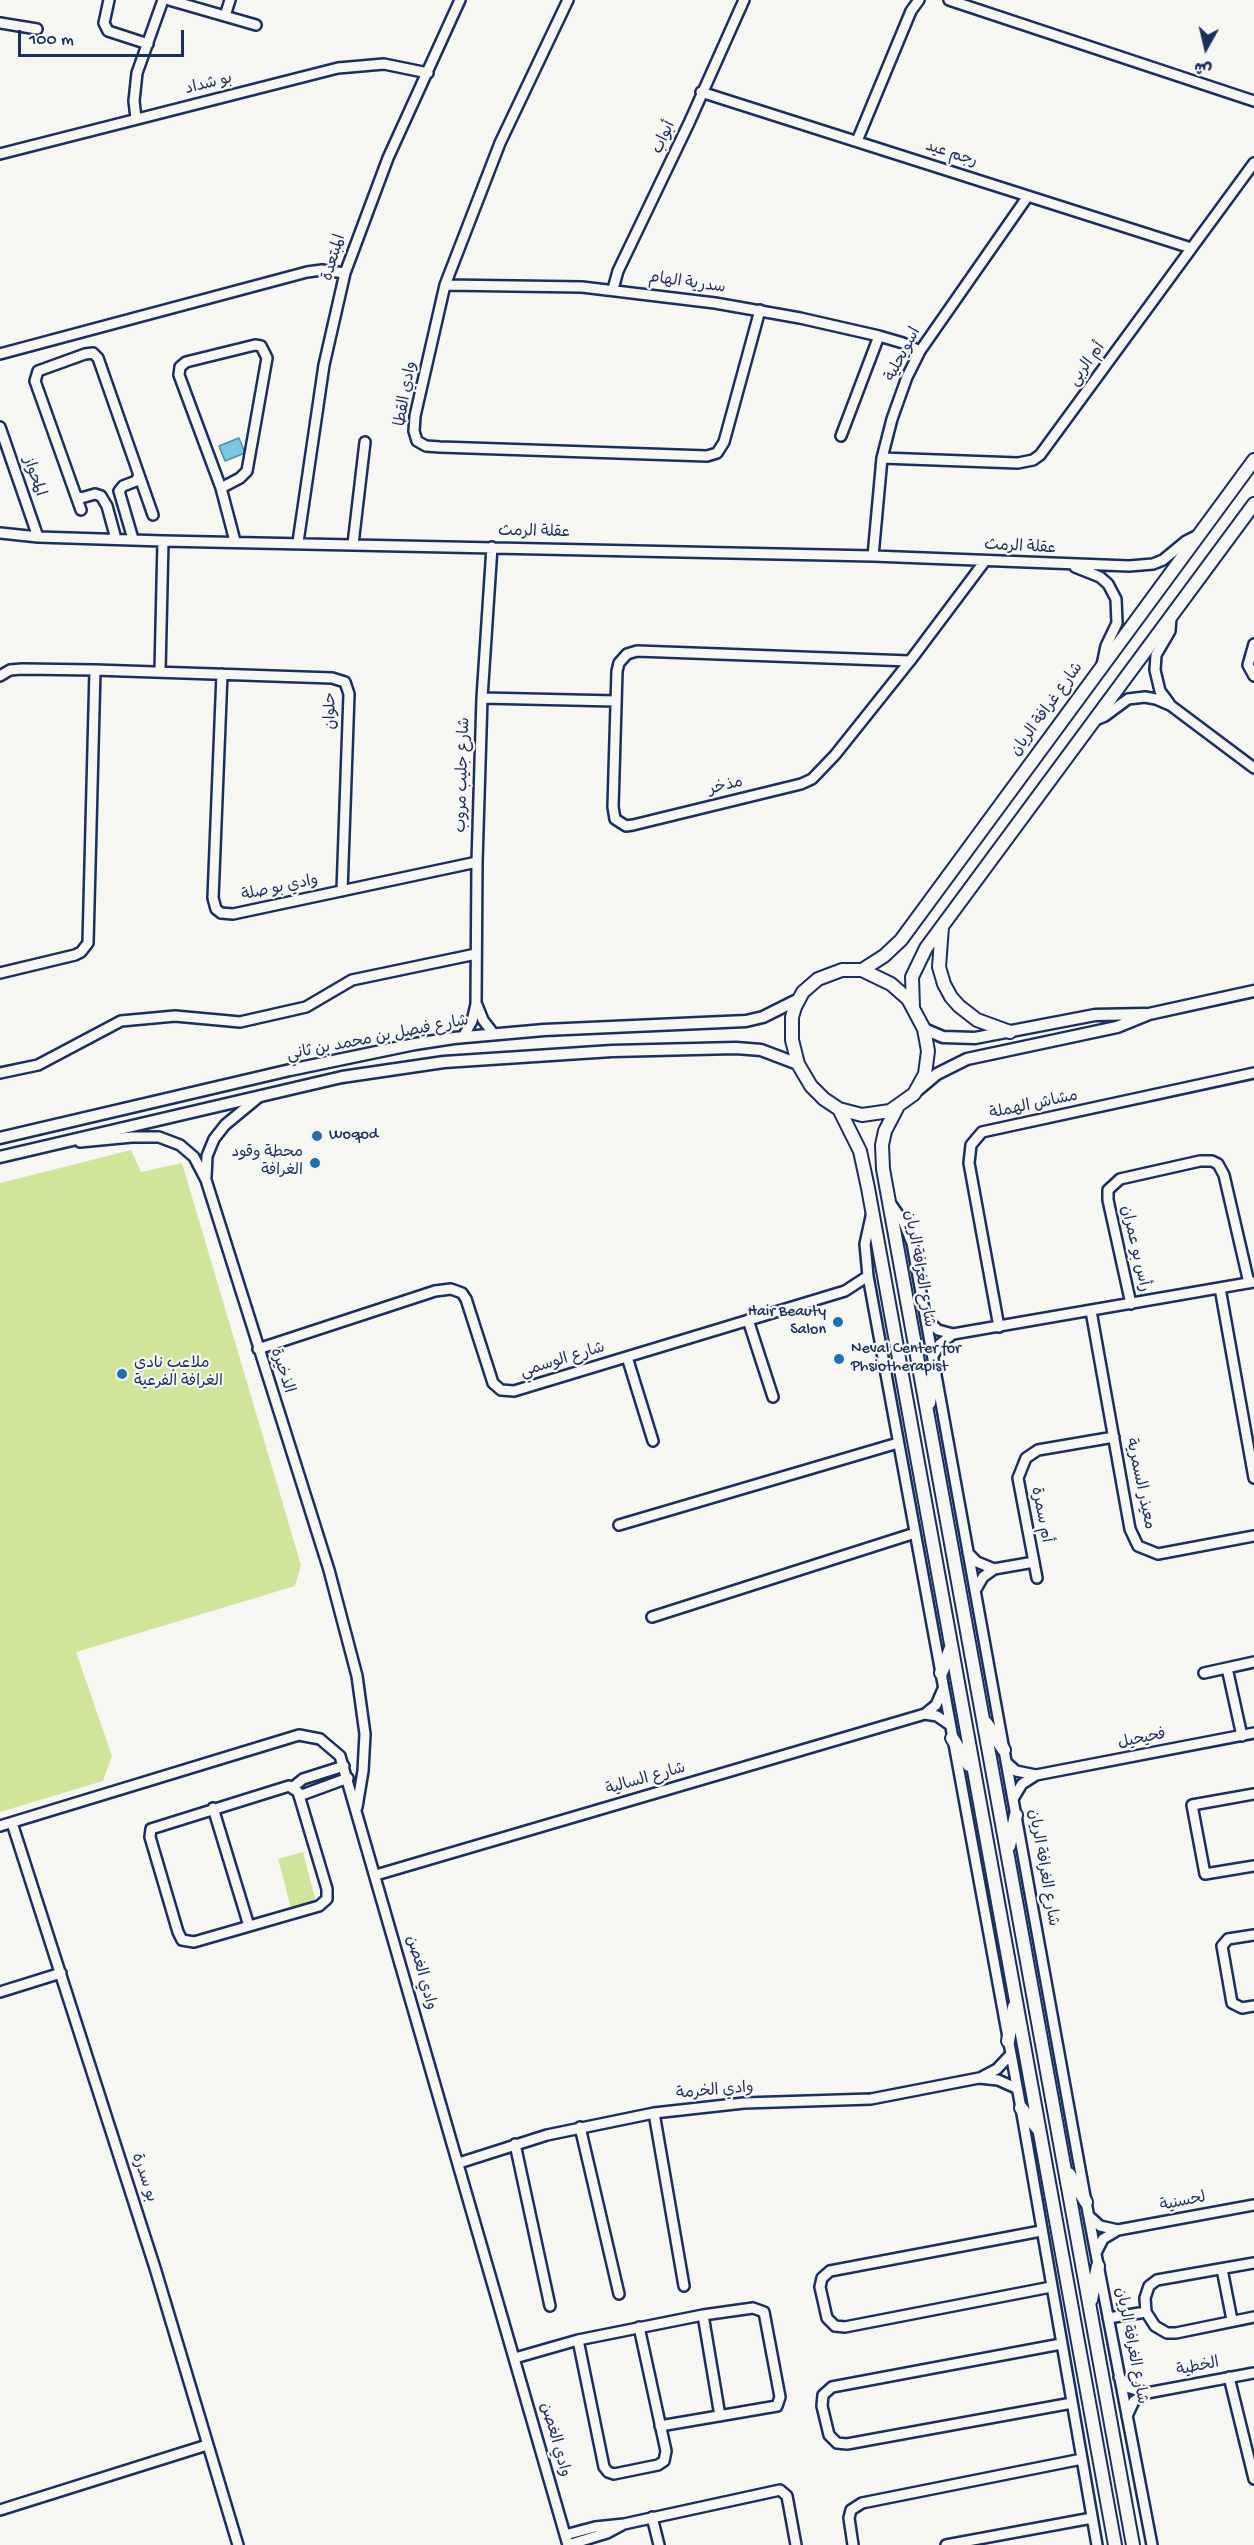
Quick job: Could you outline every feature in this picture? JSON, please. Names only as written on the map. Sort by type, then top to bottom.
[{"type":"main road","name":"شارع غرافة الريان","points":[[862,970],[884,956],[901,940],[1254,460]]},
{"type":"main road","points":[[913,1007],[913,972],[942,924],[1254,504]]},
{"type":"main road","points":[[942,924],[939,967],[951,997],[958,1006],[977,1020],[1010,1032]]},
{"type":"main road","points":[[843,970],[862,970],[891,984],[913,1007],[924,1029],[928,1051],[927,1065],[915,1092],[897,1108],[870,1116],[839,1109],[824,1099],[811,1086],[798,1064],[792,1040],[792,1026],[799,999],[818,979],[843,970]]},
{"type":"main road","name":"شارع الغرافة الريان","points":[[897,1108],[885,1131],[882,1145],[883,1169],[1133,2545]]},
{"type":"main road","name":"شارع الغرافة الريان","points":[[839,1109],[860,1151],[873,1209],[1115,2545]]},
{"type":"main road","points":[[927,1410],[934,1362]]},
{"type":"main road","points":[[941,1673],[951,1647]]},
{"type":"main road","points":[[982,1717],[1005,1755]]},
{"type":"main road","points":[[951,1732],[974,1772]]},
{"type":"main road","points":[[1007,1853],[1016,1815]]},
{"type":"main road","points":[[1008,2041],[1016,2000]]},
{"type":"main road","points":[[1021,2108],[1040,2132]]},
{"type":"main road","points":[[1065,2167],[1086,2202]]},
{"type":"main road","points":[[1089,2307],[1097,2260]]},
{"type":"street","points":[[109,0],[104,23],[108,31],[148,44]]},
{"type":"street","points":[[136,118],[135,87],[163,0]]},
{"type":"street","points":[[169,0],[256,26]]},
{"type":"street","points":[[225,16],[230,0]]},
{"type":"street","name":"المبتعدة","points":[[298,542],[324,365],[345,273],[388,158],[460,0]]},
{"type":"street","name":"وادي القطا","points":[[568,0],[500,143],[445,285],[415,416],[414,431],[417,441],[421,444],[440,447],[707,456],[717,453],[724,442],[760,310]]},
{"type":"street","name":"أبواب","points":[[613,289],[618,271],[689,123],[744,0]]},
{"type":"street","points":[[857,141],[911,11],[920,0]]},
{"type":"street","points":[[949,0],[1254,101]]},
{"type":"street","points":[[0,23],[36,29]]},
{"type":"street","name":"بو شداد","points":[[0,154],[338,68],[384,64],[428,73]]},
{"type":"street","name":"رجم عيد","points":[[701,92],[1191,248]]},
{"type":"street","name":"أم الربى","points":[[882,458],[1018,463],[1040,455],[1254,163]]},
{"type":"street","name":"اسويحلية","points":[[873,556],[882,458],[900,395],[920,351],[1029,196]]},
{"type":"street","points":[[0,354],[308,272],[322,270],[345,273]]},
{"type":"street","name":"سدرية الهام","points":[[445,285],[613,289],[760,310],[879,336],[920,351]]},
{"type":"street","points":[[841,436],[879,336]]},
{"type":"street","points":[[220,488],[240,478],[247,471],[267,358],[261,346],[255,345],[186,362],[180,366],[179,375],[220,488],[235,541]]},
{"type":"street","points":[[81,510],[35,381],[35,375],[38,371],[93,353],[98,358],[153,515]]},
{"type":"street","name":"المحواز","points":[[0,427],[38,537]]},
{"type":"street","points":[[353,544],[364,442]]},
{"type":"street","points":[[133,539],[119,491],[123,486],[136,481],[139,475]]},
{"type":"street","points":[[76,496],[81,498],[95,494],[101,496],[116,539]]},
{"type":"street","name":"عقلة الرمث","points":[[0,533],[38,537],[163,541],[298,542],[873,556],[1067,565],[1153,564],[1172,555],[1186,541],[1198,536]]},
{"type":"street","points":[[160,671],[163,541]]},
{"type":"street","name":"شارع جليب مروب","points":[[463,1037],[476,1004],[482,698],[492,547]]},
{"type":"street","name":"مذخر","points":[[910,661],[637,651],[627,654],[619,663],[613,813],[620,824],[633,825],[801,784],[812,779],[836,755],[910,661],[985,561]]},
{"type":"street","name":"عقلة الرمث","points":[[1067,565],[1100,577],[1108,584],[1116,599],[1117,623],[1106,646],[1102,665]]},
{"type":"street","points":[[1170,705],[1160,691],[1155,670],[1159,648],[1170,631],[1171,616]]},
{"type":"street","points":[[1254,644],[1248,665],[1254,676]]},
{"type":"street","name":"حلوان","points":[[0,674],[22,669],[160,671],[339,678],[348,687],[342,891]]},
{"type":"street","points":[[0,972],[75,955],[81,952],[88,943],[95,670]]},
{"type":"street","name":"وادي بو صلة","points":[[222,674],[213,898],[216,909],[226,915],[232,914],[477,862]]},
{"type":"street","points":[[1094,721],[1105,716],[1122,702],[1136,697],[1156,699],[1170,705],[1254,768]]},
{"type":"street","points":[[482,698],[616,701]]},
{"type":"street","points":[[0,1074],[38,1065],[121,1021],[175,1016],[240,1022],[306,1007],[352,980],[477,954]]},
{"type":"street","points":[[915,1092],[937,1074],[967,1059],[1117,1027],[1149,1014],[1254,991]]},
{"type":"street","name":"شارع فيصل بن محمد بن ثاني","points":[[0,1138],[348,1057],[493,1033],[746,1022],[763,1017],[799,999]]},
{"type":"street","points":[[476,1004],[483,1020],[493,1033]]},
{"type":"street","points":[[924,1029],[944,1037],[963,1039],[1086,1017],[1149,1014]]},
{"type":"street","points":[[1086,1017],[1089,1033]]},
{"type":"street","name":"شارع فيصل بن محمد بن ثاني","points":[[0,1157],[342,1077],[483,1058],[612,1051],[736,1048],[761,1050],[798,1064]]},
{"type":"street","name":"مشاش الهملة","points":[[999,1328],[969,1163],[971,1145],[982,1132],[1254,1073]]},
{"type":"street","name":"الذخيرة","points":[[206,1180],[207,1156],[214,1138],[225,1125],[260,1096]]},
{"type":"street","name":"الذخيرة","points":[[54,1144],[159,1137],[180,1145],[194,1157],[206,1180],[329,1570],[357,1676],[364,1715],[364,1752],[356,1808]]},
{"type":"street","name":"رأس بو عمران","points":[[1131,1304],[1107,1200],[1108,1190],[1120,1179],[1200,1161],[1212,1161],[1218,1164],[1224,1175],[1251,1283]]},
{"type":"street","name":"شارع الغرافة الريان","points":[[890,1203],[910,1236],[1118,2377],[1152,2545]]},
{"type":"street","name":"شارع الغرافة الريان","points":[[873,1209],[866,1232],[868,1276],[1021,2108],[1097,2545]]},
{"type":"street","name":"شارع الوسمي","points":[[258,1349],[435,1291],[451,1289],[462,1293],[466,1299],[493,1383],[501,1390],[514,1391],[845,1291],[868,1276]]},
{"type":"street","points":[[926,1319],[938,1330],[953,1334],[999,1328],[1251,1283]]},
{"type":"street","points":[[1220,1288],[1254,1478]]},
{"type":"street","name":"معيذر السمرية","points":[[1091,1311],[1130,1529],[1138,1546],[1158,1554],[1254,1536]]},
{"type":"street","points":[[748,1320],[773,1396]]},
{"type":"street","points":[[934,1362],[940,1344],[953,1334]]},
{"type":"street","points":[[627,1357],[653,1441]]},
{"type":"street","points":[[1242,1416],[1254,1414]]},
{"type":"street","name":"أم سمرة","points":[[1037,1578],[1018,1478],[1026,1458],[1038,1450],[1114,1437]]},
{"type":"street","points":[[619,1525],[898,1443]]},
{"type":"street","points":[[652,1617],[915,1533]]},
{"type":"street","points":[[968,1553],[977,1562],[994,1569]]},
{"type":"street","name":"أم سمرة","points":[[994,1569],[1034,1562]]},
{"type":"street","points":[[975,1592],[983,1577],[994,1569]]},
{"type":"street","points":[[1204,1673],[1254,1662]]},
{"type":"street","points":[[1227,1668],[1242,1736]]},
{"type":"street","points":[[924,1714],[936,1705],[943,1688]]},
{"type":"street","points":[[924,1714],[937,1716],[951,1732]]},
{"type":"street","name":"شارع السالية","points":[[376,1875],[924,1714]]},
{"type":"street","name":"فحيحيل","points":[[1036,1775],[1254,1733]]},
{"type":"street","name":"وادي الغصن","points":[[0,1826],[299,1735],[320,1739],[340,1756],[567,2542]]},
{"type":"street","points":[[1005,1755],[1016,1771],[1036,1775]]},
{"type":"street","points":[[293,1787],[299,1796],[327,1889],[327,1899],[319,1906],[249,1926],[190,1942],[182,1940],[149,1832],[155,1826],[282,1786],[293,1787],[303,1779],[344,1766]]},
{"type":"street","points":[[1013,1799],[1022,1784],[1036,1775]]},
{"type":"street","points":[[299,1796],[348,1778]]},
{"type":"street","points":[[1254,1794],[1192,1805],[1205,1874],[1254,1866]]},
{"type":"street","points":[[213,1808],[249,1926]]},
{"type":"street","name":"بو سدرة","points":[[12,1823],[159,2279],[238,2545]]},
{"type":"street","points":[[1254,1935],[1228,1939],[1221,1946],[1232,2003],[1238,2008],[1254,2006]]},
{"type":"street","points":[[0,1992],[61,1973]]},
{"type":"street","name":"وادي الخرمة","points":[[459,2163],[515,2144],[579,2127],[654,2113],[744,2103],[871,2099],[979,2078],[997,2069],[1010,2055]]},
{"type":"street","name":"وادي الخرمة","points":[[979,2078],[998,2080],[1016,2088]]},
{"type":"street","points":[[654,2113],[684,2286]]},
{"type":"street","points":[[579,2127],[619,2294]]},
{"type":"street","points":[[515,2144],[550,2306]]},
{"type":"street","name":"لحسنية","points":[[1118,2230],[1254,2205]]},
{"type":"street","points":[[1089,2215],[1100,2226],[1118,2230]]},
{"type":"street","points":[[1097,2260],[1103,2239],[1118,2230]]},
{"type":"street","points":[[1041,2231],[830,2271],[822,2278],[820,2287],[827,2318],[835,2326],[845,2327],[1051,2288]]},
{"type":"street","points":[[1254,2264],[1157,2280],[1149,2286],[1145,2298],[1146,2312],[1155,2326],[1167,2333],[1254,2317]]},
{"type":"street","points":[[1222,2269],[1232,2320]]},
{"type":"street","points":[[515,2358],[578,2340],[703,2315],[758,2309],[764,2312],[780,2397],[777,2406],[660,2426]]},
{"type":"street","points":[[1108,2318],[1146,2312]]},
{"type":"street","points":[[703,2315],[720,2416]]},
{"type":"street","points":[[578,2340],[602,2461],[608,2472],[614,2474],[658,2465],[664,2461],[666,2451],[639,2327]]},
{"type":"street","points":[[1061,2344],[832,2387],[823,2395],[822,2406],[829,2435],[837,2443],[847,2444],[1072,2403]]},
{"type":"street","name":"الخطية","points":[[1147,2393],[1254,2373]]},
{"type":"street","points":[[1118,2377],[1130,2388],[1147,2393]]},
{"type":"street","points":[[1229,2377],[1254,2479]]},
{"type":"street","points":[[1126,2418],[1134,2401],[1147,2393]]},
{"type":"street","points":[[0,2510],[207,2445]]},
{"type":"street","points":[[853,2545],[849,2518],[851,2510],[862,2503],[1082,2459]]},
{"type":"street","points":[[567,2542],[595,2527],[624,2524],[780,2490],[788,2496],[796,2545]]},
{"type":"street","points":[[652,2517],[660,2545]]},
{"type":"street","points":[[946,2545],[1092,2518]]},
{"type":"green space","name":"ملاعب نادي الغرافة الفرعية","points":[[131,1150],[141,1172],[182,1163],[301,1565],[295,1586],[76,1652],[112,1756],[103,1781],[0,1812],[0,1183]]},
{"type":"green space","points":[[303,1852],[316,1902],[291,1908],[278,1859]]},
{"type":"water","points":[[239,438],[245,453],[225,461],[219,446]]},
{"type":"place","name":"Woqod","points":[[317,1136]]},
{"type":"place","name":"محطة وقود الغرافة","points":[[315,1163]]},
{"type":"place","name":"Hair Beauty Salon","points":[[838,1322]]},
{"type":"place","name":"Neval Center for Phsiotherapist","points":[[839,1359]]},
{"type":"place","name":"ملاعب نادي الغرافة الفرعية","points":[[122,1374]]}]
